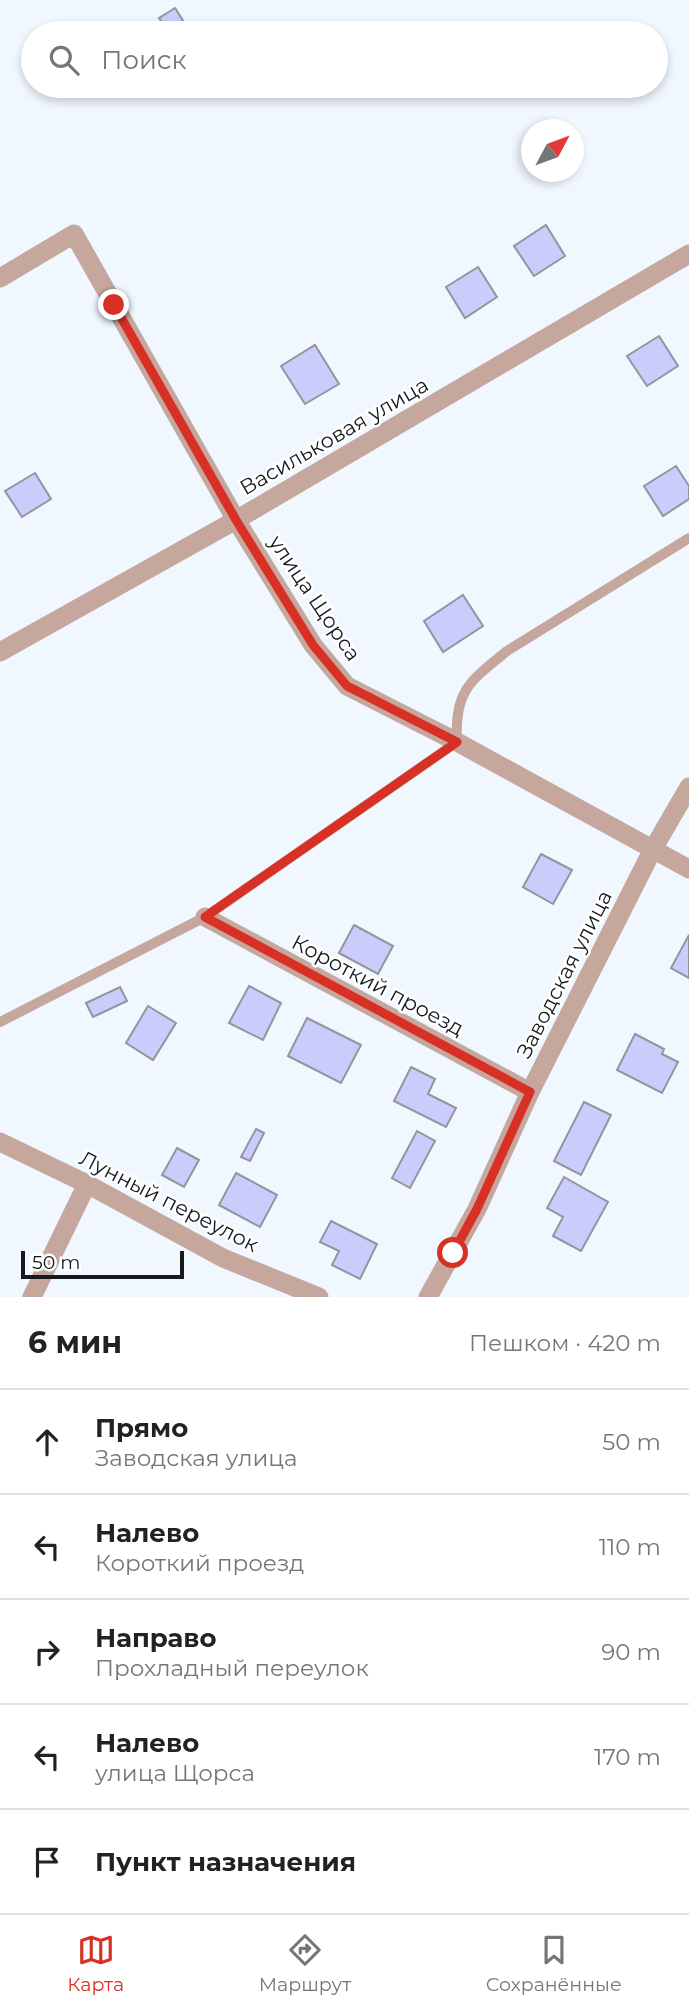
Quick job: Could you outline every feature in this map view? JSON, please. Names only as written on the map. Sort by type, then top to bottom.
[{"type":"street","name":"улица Щорса","points":[[0,278],[74,234],[236,520],[313,645],[347,686],[457,742],[689,869]]},
{"type":"street","name":"Васильковая улица","points":[[0,652],[236,520],[689,254]]},
{"type":"street","name":"Заводская улица","points":[[428,1297],[477,1209],[530,1092],[653,849],[689,787]]},
{"type":"street","name":"Короткий проезд","points":[[205,917],[530,1092]]},
{"type":"street","name":"Лунный переулок","points":[[0,1142],[87,1184],[223,1258],[319,1297]]},
{"type":"street","points":[[32,1297],[87,1184]]},
{"type":"lane","points":[[0,1023],[205,917],[457,742],[457,708],[465,691],[480,673],[507,651],[689,538]]},
{"type":"building","points":[[175,8],[183,21],[161,21],[159,18]]},
{"type":"building","points":[[546,225],[565,256],[534,276],[514,246]]},
{"type":"building","points":[[478,267],[497,297],[465,318],[446,287]]},
{"type":"building","points":[[659,336],[678,366],[647,386],[627,356]]},
{"type":"building","points":[[315,345],[339,384],[305,404],[281,366]]},
{"type":"building","points":[[676,466],[689,486],[689,499],[663,516],[644,486]]},
{"type":"building","points":[[35,473],[51,499],[22,517],[5,491]]},
{"type":"building","points":[[463,595],[483,626],[443,652],[424,621]]},
{"type":"building","points":[[541,854],[572,870],[553,904],[523,887]]},
{"type":"building","points":[[354,925],[393,946],[378,974],[339,953]]},
{"type":"building","points":[[689,935],[689,978],[671,968]]},
{"type":"building","points":[[249,986],[281,1003],[263,1040],[229,1023]]},
{"type":"building","points":[[120,987],[127,1001],[93,1017],[86,1003]]},
{"type":"building","points":[[148,1006],[176,1023],[153,1060],[126,1043]]},
{"type":"building","points":[[307,1018],[361,1045],[341,1083],[288,1056]]},
{"type":"building","points":[[635,1034],[664,1049],[662,1054],[678,1062],[662,1093],[617,1070]]},
{"type":"building","points":[[411,1067],[435,1079],[428,1094],[456,1108],[446,1127],[394,1101]]},
{"type":"building","points":[[584,1102],[611,1115],[581,1175],[554,1161]]},
{"type":"building","points":[[256,1129],[264,1133],[250,1161],[241,1157]]},
{"type":"building","points":[[417,1131],[435,1141],[410,1188],[392,1178]]},
{"type":"building","points":[[177,1148],[199,1160],[184,1187],[162,1175]]},
{"type":"building","points":[[236,1173],[277,1195],[260,1227],[219,1205]]},
{"type":"building","points":[[564,1177],[608,1202],[581,1251],[553,1236],[563,1217],[547,1208]]},
{"type":"building","points":[[331,1221],[377,1244],[360,1279],[332,1265],[339,1251],[320,1242]]},
{"type":"route","points":[[114,305],[236,520],[313,645],[347,686],[457,742],[205,917],[530,1092],[477,1209],[453,1253]]}]
